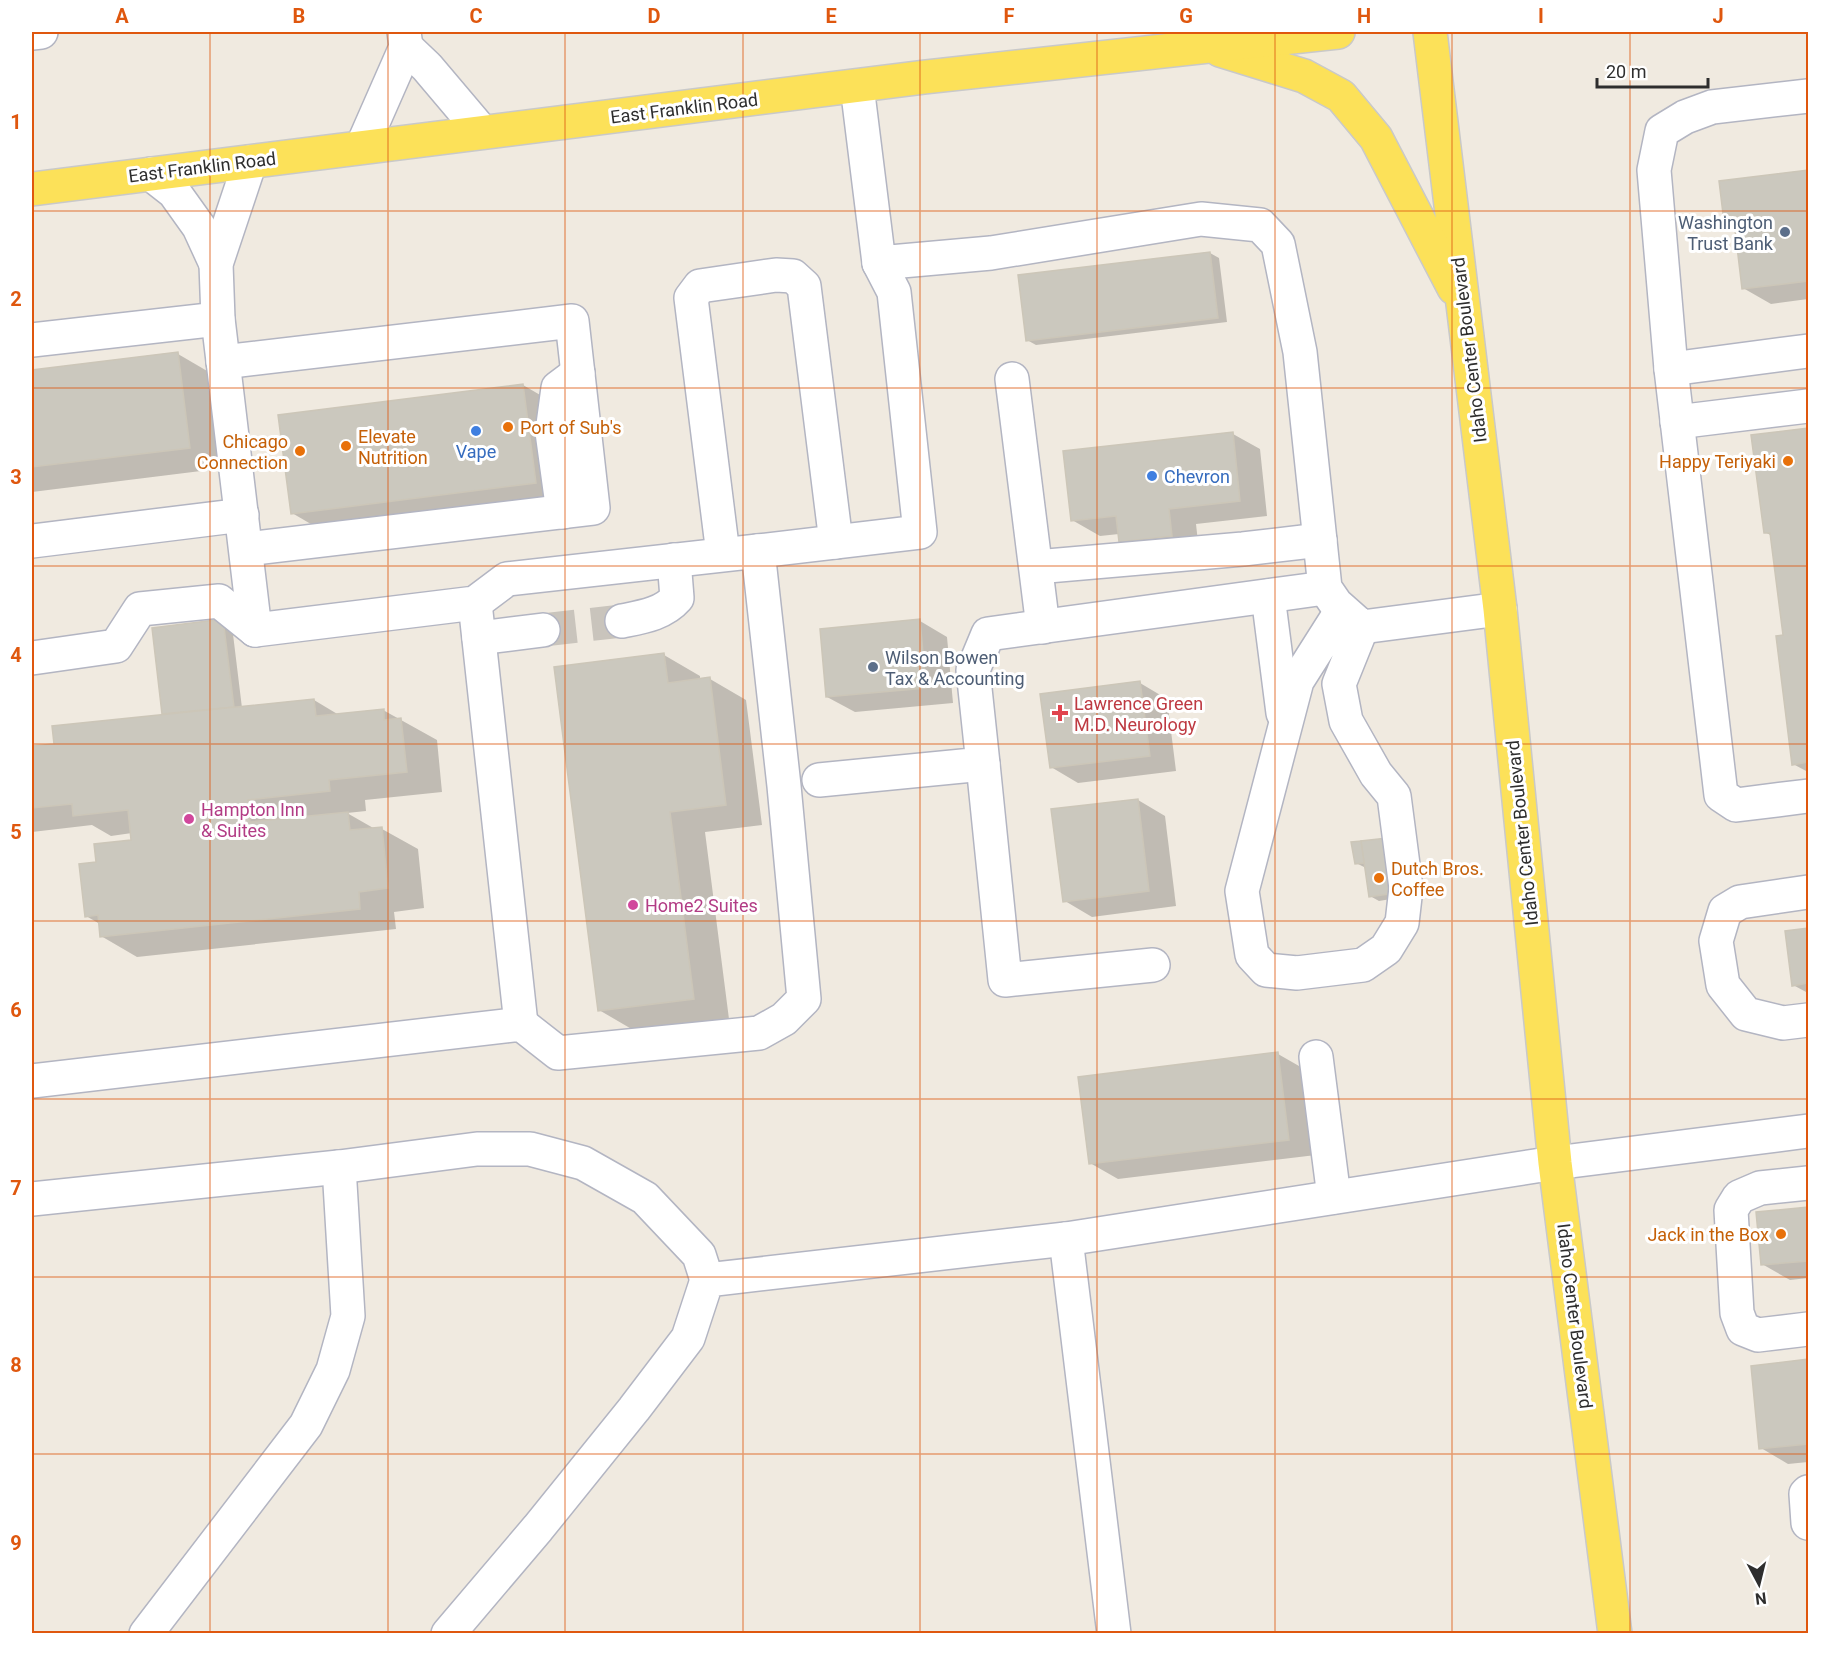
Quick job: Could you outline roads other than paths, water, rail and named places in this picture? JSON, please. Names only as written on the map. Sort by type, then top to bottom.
[{"type":"main road","points":[[1111,56],[1145,32]]},
{"type":"main road","name":"East Franklin Road","points":[[32,189],[857,86],[1338,32]]},
{"type":"main road","name":"Idaho Center Boulevard","points":[[1431,32],[1500,609],[1555,1163],[1615,1634]]},
{"type":"main road","points":[[1207,46],[1304,76],[1341,96],[1376,138],[1463,306]]},
{"type":"lane","points":[[32,33],[41,32]]},
{"type":"lane","points":[[405,39],[482,132]]},
{"type":"lane","points":[[362,147],[405,39]]},
{"type":"lane","points":[[32,658],[116,646],[140,609],[219,601],[255,630],[475,603],[507,579],[920,532],[894,292],[879,263],[857,86]]},
{"type":"lane","points":[[1809,96],[1712,107],[1685,117],[1662,131],[1654,170],[1671,369],[1721,795],[1736,805],[1809,796]]},
{"type":"lane","points":[[250,162],[216,264],[218,319],[255,630]]},
{"type":"lane","points":[[151,174],[174,192],[199,227],[216,264]]},
{"type":"lane","points":[[879,263],[991,253],[1201,219],[1260,225],[1278,244],[1300,352],[1320,540],[1343,608],[1339,684],[1346,721],[1376,774],[1394,796],[1406,888],[1401,923],[1386,949],[1363,965],[1297,973],[1266,970],[1252,955],[1242,891],[1297,681],[1343,608]]},
{"type":"lane","points":[[723,554],[691,298],[700,286],[776,274],[793,276],[804,286],[836,542]]},
{"type":"lane","points":[[32,340],[218,319]]},
{"type":"lane","points":[[223,362],[572,321],[578,373],[558,388],[552,432],[578,510],[246,549]]},
{"type":"lane","points":[[1671,369],[1809,351]]},
{"type":"lane","points":[[1012,379],[1042,627]]},
{"type":"lane","points":[[1677,422],[1809,406]]},
{"type":"lane","points":[[32,541],[242,515]]},
{"type":"lane","points":[[1036,567],[1320,540]]},
{"type":"lane","points":[[475,603],[522,1024],[558,1053],[759,1034],[784,1019],[804,999],[783,774],[758,551]]},
{"type":"lane","points":[[622,621],[662,610],[669,607],[677,598],[674,560]]},
{"type":"lane","points":[[1153,965],[1005,980],[973,670],[988,634],[1268,596],[1343,608],[1500,609]]},
{"type":"lane","points":[[1268,596],[1285,728]]},
{"type":"lane","points":[[478,638],[543,630]]},
{"type":"lane","points":[[819,780],[983,765]]},
{"type":"lane","points":[[1809,892],[1740,902],[1725,910],[1716,941],[1723,985],[1746,1014],[1783,1023],[1809,1020]]},
{"type":"lane","points":[[32,1081],[522,1024]]},
{"type":"lane","points":[[1316,1057],[1334,1197]]},
{"type":"lane","points":[[707,1280],[1066,1239],[1555,1163],[1809,1131]]},
{"type":"lane","points":[[32,1199],[339,1167],[477,1149],[530,1149],[583,1163],[645,1198],[699,1254],[707,1280],[688,1338],[538,1528],[448,1634]]},
{"type":"lane","points":[[146,1634],[306,1425],[333,1370],[348,1316],[339,1167]]},
{"type":"lane","points":[[1809,1183],[1760,1188],[1739,1197],[1731,1210],[1737,1313],[1743,1329],[1758,1335],[1809,1329]]},
{"type":"lane","points":[[1066,1239],[1114,1634]]},
{"type":"lane","points":[[1809,1492],[1806,1494],[1809,1523]]},
{"type":"tunnel","points":[[543,630],[622,621]]},
{"type":"place","name":"Washington Trust Bank","points":[[1785,232]]},
{"type":"place","name":"Port of Sub's","points":[[508,427]]},
{"type":"place","name":"Vape","points":[[476,431]]},
{"type":"place","name":"Elevate Nutrition","points":[[346,446]]},
{"type":"place","name":"Chicago Connection","points":[[300,451]]},
{"type":"place","name":"Happy Teriyaki","points":[[1788,461]]},
{"type":"place","name":"Chevron","points":[[1152,476]]},
{"type":"place","name":"Wilson Bowen Tax & Accounting","points":[[873,667]]},
{"type":"place","name":"Lawrence Green M.D. Neurology","points":[[1060,713]]},
{"type":"place","name":"Hampton Inn & Suites","points":[[189,819]]},
{"type":"place","name":"Dutch Bros. Coffee","points":[[1379,878]]},
{"type":"place","name":"Home2 Suites","points":[[633,905]]},
{"type":"place","name":"Jack in the Box","points":[[1781,1234]]}]
